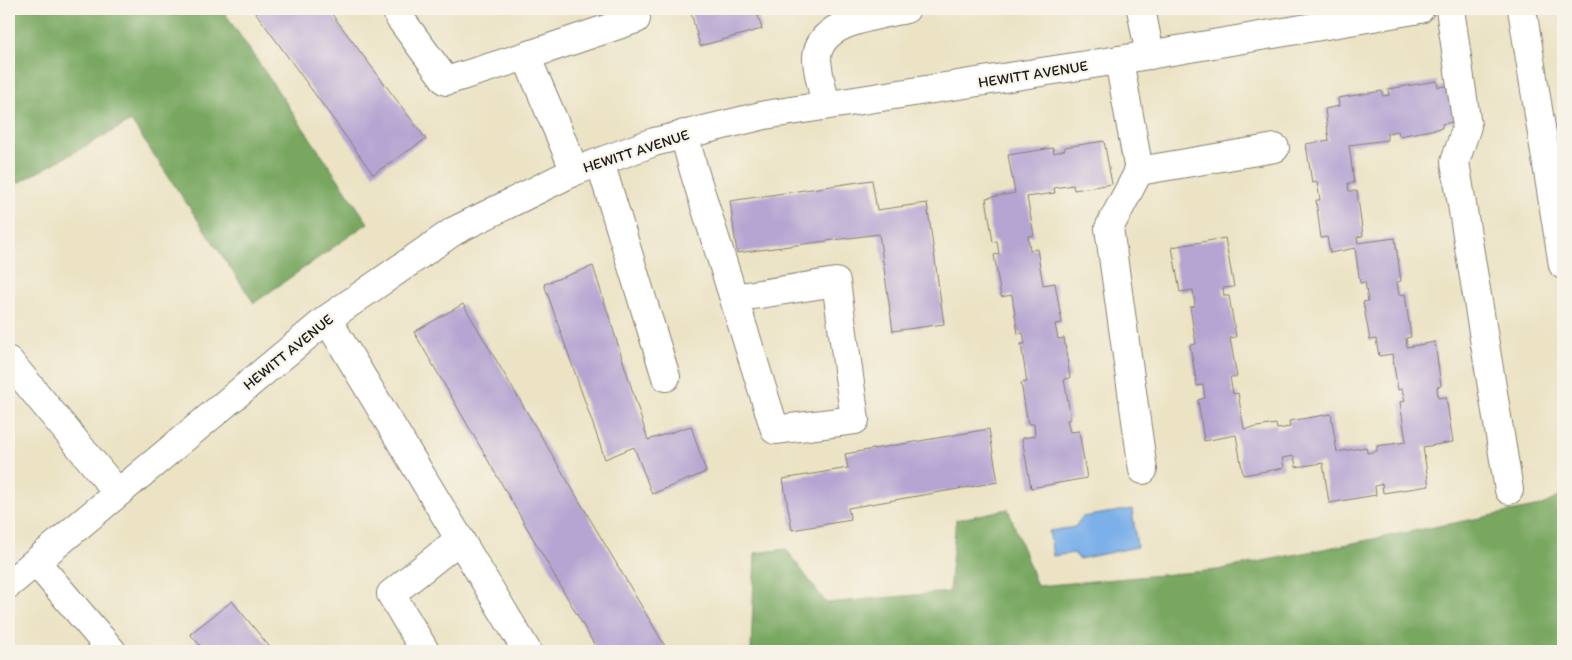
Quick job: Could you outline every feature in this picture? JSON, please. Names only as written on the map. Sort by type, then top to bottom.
[{"type":"street","points":[[396,9],[399,17],[446,81],[636,19],[633,9]]},
{"type":"street","points":[[826,106],[817,59],[823,39],[840,25],[906,9]]},
{"type":"street","points":[[1141,9],[1150,55]]},
{"type":"street","name":"HEWITT AVENUE","points":[[9,584],[328,319],[454,231],[587,166],[654,142],[765,116],[1150,55],[1420,9]]},
{"type":"street","points":[[1450,9],[1467,126],[1455,162],[1509,490]]},
{"type":"street","points":[[1522,9],[1563,265]]},
{"type":"street","points":[[526,56],[587,166],[666,378]]},
{"type":"street","points":[[1119,60],[1139,171],[1109,228],[1143,470]]},
{"type":"street","points":[[684,134],[734,298],[775,430],[856,420],[836,282],[734,298]]},
{"type":"street","points":[[1139,171],[1275,148]]},
{"type":"street","points":[[328,319],[527,651]]},
{"type":"street","points":[[9,361],[118,493]]},
{"type":"street","points":[[425,651],[391,594],[460,539]]},
{"type":"street","points":[[36,562],[112,651]]},
{"type":"green space","points":[[9,9],[222,9],[368,223],[254,303],[131,121],[9,188],[9,88],[11,82],[9,76]]},
{"type":"green space","points":[[1563,495],[1563,651],[751,651],[755,553],[786,549],[826,603],[949,592],[956,520],[1008,509],[1037,586],[1217,570],[1540,506]]},
{"type":"water","points":[[1132,509],[1137,547],[1079,559],[1074,553],[1053,556],[1049,531],[1075,527],[1082,517]]},
{"type":"building","points":[[253,9],[328,9],[426,139],[373,174]]},
{"type":"building","points":[[690,9],[756,9],[762,29],[700,46]]},
{"type":"building","points":[[1437,81],[1438,87],[1452,85],[1458,121],[1442,124],[1442,128],[1399,136],[1398,131],[1387,133],[1387,140],[1349,145],[1354,183],[1348,183],[1349,191],[1357,191],[1363,236],[1357,237],[1358,243],[1395,238],[1401,281],[1397,282],[1399,295],[1405,294],[1411,337],[1406,338],[1407,347],[1435,342],[1441,386],[1437,387],[1438,398],[1446,397],[1453,442],[1423,447],[1429,486],[1383,493],[1382,484],[1375,486],[1376,495],[1329,503],[1323,463],[1296,467],[1294,456],[1282,458],[1284,468],[1243,475],[1236,435],[1204,441],[1198,400],[1205,398],[1203,385],[1197,386],[1190,345],[1196,344],[1190,307],[1195,306],[1193,290],[1180,292],[1172,247],[1225,238],[1234,287],[1223,288],[1224,296],[1229,296],[1236,337],[1230,338],[1237,377],[1230,377],[1233,394],[1238,393],[1244,429],[1276,424],[1277,429],[1290,427],[1289,421],[1331,414],[1337,452],[1366,447],[1367,453],[1377,451],[1377,446],[1406,442],[1400,402],[1405,401],[1402,389],[1398,390],[1392,354],[1379,356],[1376,339],[1370,340],[1363,302],[1368,301],[1365,282],[1360,283],[1355,248],[1330,253],[1327,237],[1321,238],[1316,200],[1320,200],[1317,182],[1312,183],[1306,144],[1329,140],[1325,109],[1339,106],[1338,98],[1382,91],[1383,96],[1389,95],[1388,89]]},
{"type":"building","points":[[1104,141],[1112,184],[1074,190],[1073,185],[1054,188],[1055,193],[1027,197],[1034,235],[1028,236],[1030,250],[1037,249],[1043,285],[1055,283],[1062,323],[1055,324],[1058,339],[1064,338],[1070,378],[1064,379],[1071,419],[1067,420],[1070,432],[1079,431],[1087,478],[1031,488],[1022,438],[1035,436],[1034,424],[1028,424],[1021,383],[1027,382],[1021,344],[1025,344],[1023,333],[1018,334],[1012,295],[1001,297],[994,255],[999,254],[997,241],[993,242],[986,198],[1015,193],[1008,155],[1053,148],[1054,153],[1065,150],[1065,147]]},
{"type":"building","points":[[872,180],[877,210],[927,203],[944,324],[893,331],[879,234],[737,253],[730,201]]},
{"type":"building","points":[[593,266],[648,440],[691,426],[706,472],[652,494],[634,447],[605,459],[544,284]]},
{"type":"building","points":[[463,304],[668,651],[598,651],[414,332]]},
{"type":"building","points":[[989,429],[998,482],[848,508],[851,520],[792,530],[783,479],[848,468],[845,454]]},
{"type":"building","points":[[232,601],[273,651],[205,651],[190,634]]}]
